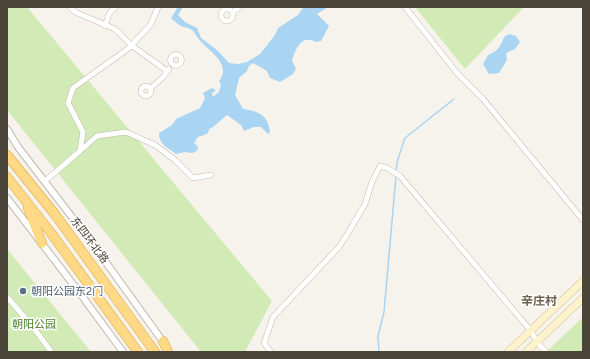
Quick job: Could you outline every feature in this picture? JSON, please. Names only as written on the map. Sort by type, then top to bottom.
[{"type":"highway","name":"东四环北路","points":[[7,155],[54,214],[155,352]]},
{"type":"highway","points":[[7,177],[24,197],[138,352]]},
{"type":"highway","points":[[24,197],[42,243]]},
{"type":"highway","points":[[163,341],[168,352]]},
{"type":"main road","points":[[508,352],[583,281]]},
{"type":"main road","points":[[526,352],[583,298]]},
{"type":"street","points":[[70,7],[75,12],[115,29],[131,45],[167,71]]},
{"type":"street","points":[[105,26],[115,7]]},
{"type":"street","points":[[80,151],[83,132],[68,103],[73,88],[131,45],[151,24],[158,7]]},
{"type":"street","points":[[233,12],[239,7]]},
{"type":"street","points":[[405,7],[456,73],[483,99],[583,220]]},
{"type":"street","points":[[150,89],[172,64]]},
{"type":"street","name":"东四环北路","points":[[7,129],[18,147],[92,243],[171,352]]},
{"type":"street","points":[[45,181],[97,136],[126,132],[155,145],[175,160],[193,178],[211,175]]},
{"type":"street","points":[[271,352],[264,343],[273,317],[339,247],[365,204],[372,182],[380,166],[387,168],[400,176],[531,331],[537,342],[546,352]]},
{"type":"street","points":[[7,198],[123,352]]},
{"type":"street","points":[[7,297],[50,350]]},
{"type":"green space","points":[[7,7],[27,7],[272,301],[245,352],[201,352],[7,110]]},
{"type":"green space","points":[[415,7],[524,7],[465,69]]},
{"type":"green space","name":"朝阳公园","points":[[7,249],[91,352],[7,352]]},
{"type":"green space","points":[[583,317],[583,352],[546,352]]},
{"type":"water","points":[[178,7],[183,7],[178,15],[185,22],[197,28],[201,38],[217,50],[229,63],[238,64],[247,62],[260,54],[275,35],[278,28],[298,15],[304,7],[328,7],[317,14],[329,26],[321,41],[316,42],[306,40],[297,47],[292,60],[296,69],[293,74],[280,82],[270,78],[267,71],[253,63],[239,78],[235,95],[243,109],[254,111],[265,118],[269,126],[270,132],[268,134],[261,127],[254,127],[244,131],[241,125],[227,115],[209,129],[208,133],[198,137],[194,143],[198,147],[197,151],[192,153],[185,152],[176,154],[162,143],[159,133],[172,125],[176,119],[200,108],[205,98],[203,93],[212,88],[216,90],[212,93],[213,97],[219,92],[221,85],[219,81],[223,69],[221,63],[193,31],[181,26],[171,18]]},
{"type":"water","points":[[509,34],[516,36],[520,42],[515,49],[506,54],[507,60],[499,73],[489,74],[483,64],[488,55],[500,46],[504,37]]},
{"type":"waterway","points":[[396,173],[397,162],[405,138],[454,99]]},
{"type":"waterway","points":[[379,352],[378,336],[384,312],[396,176]]},
{"type":"place","name":"朝阳公园东2门","points":[[23,291]]},
{"type":"district","name":"辛庄村","points":[[539,301]]}]
